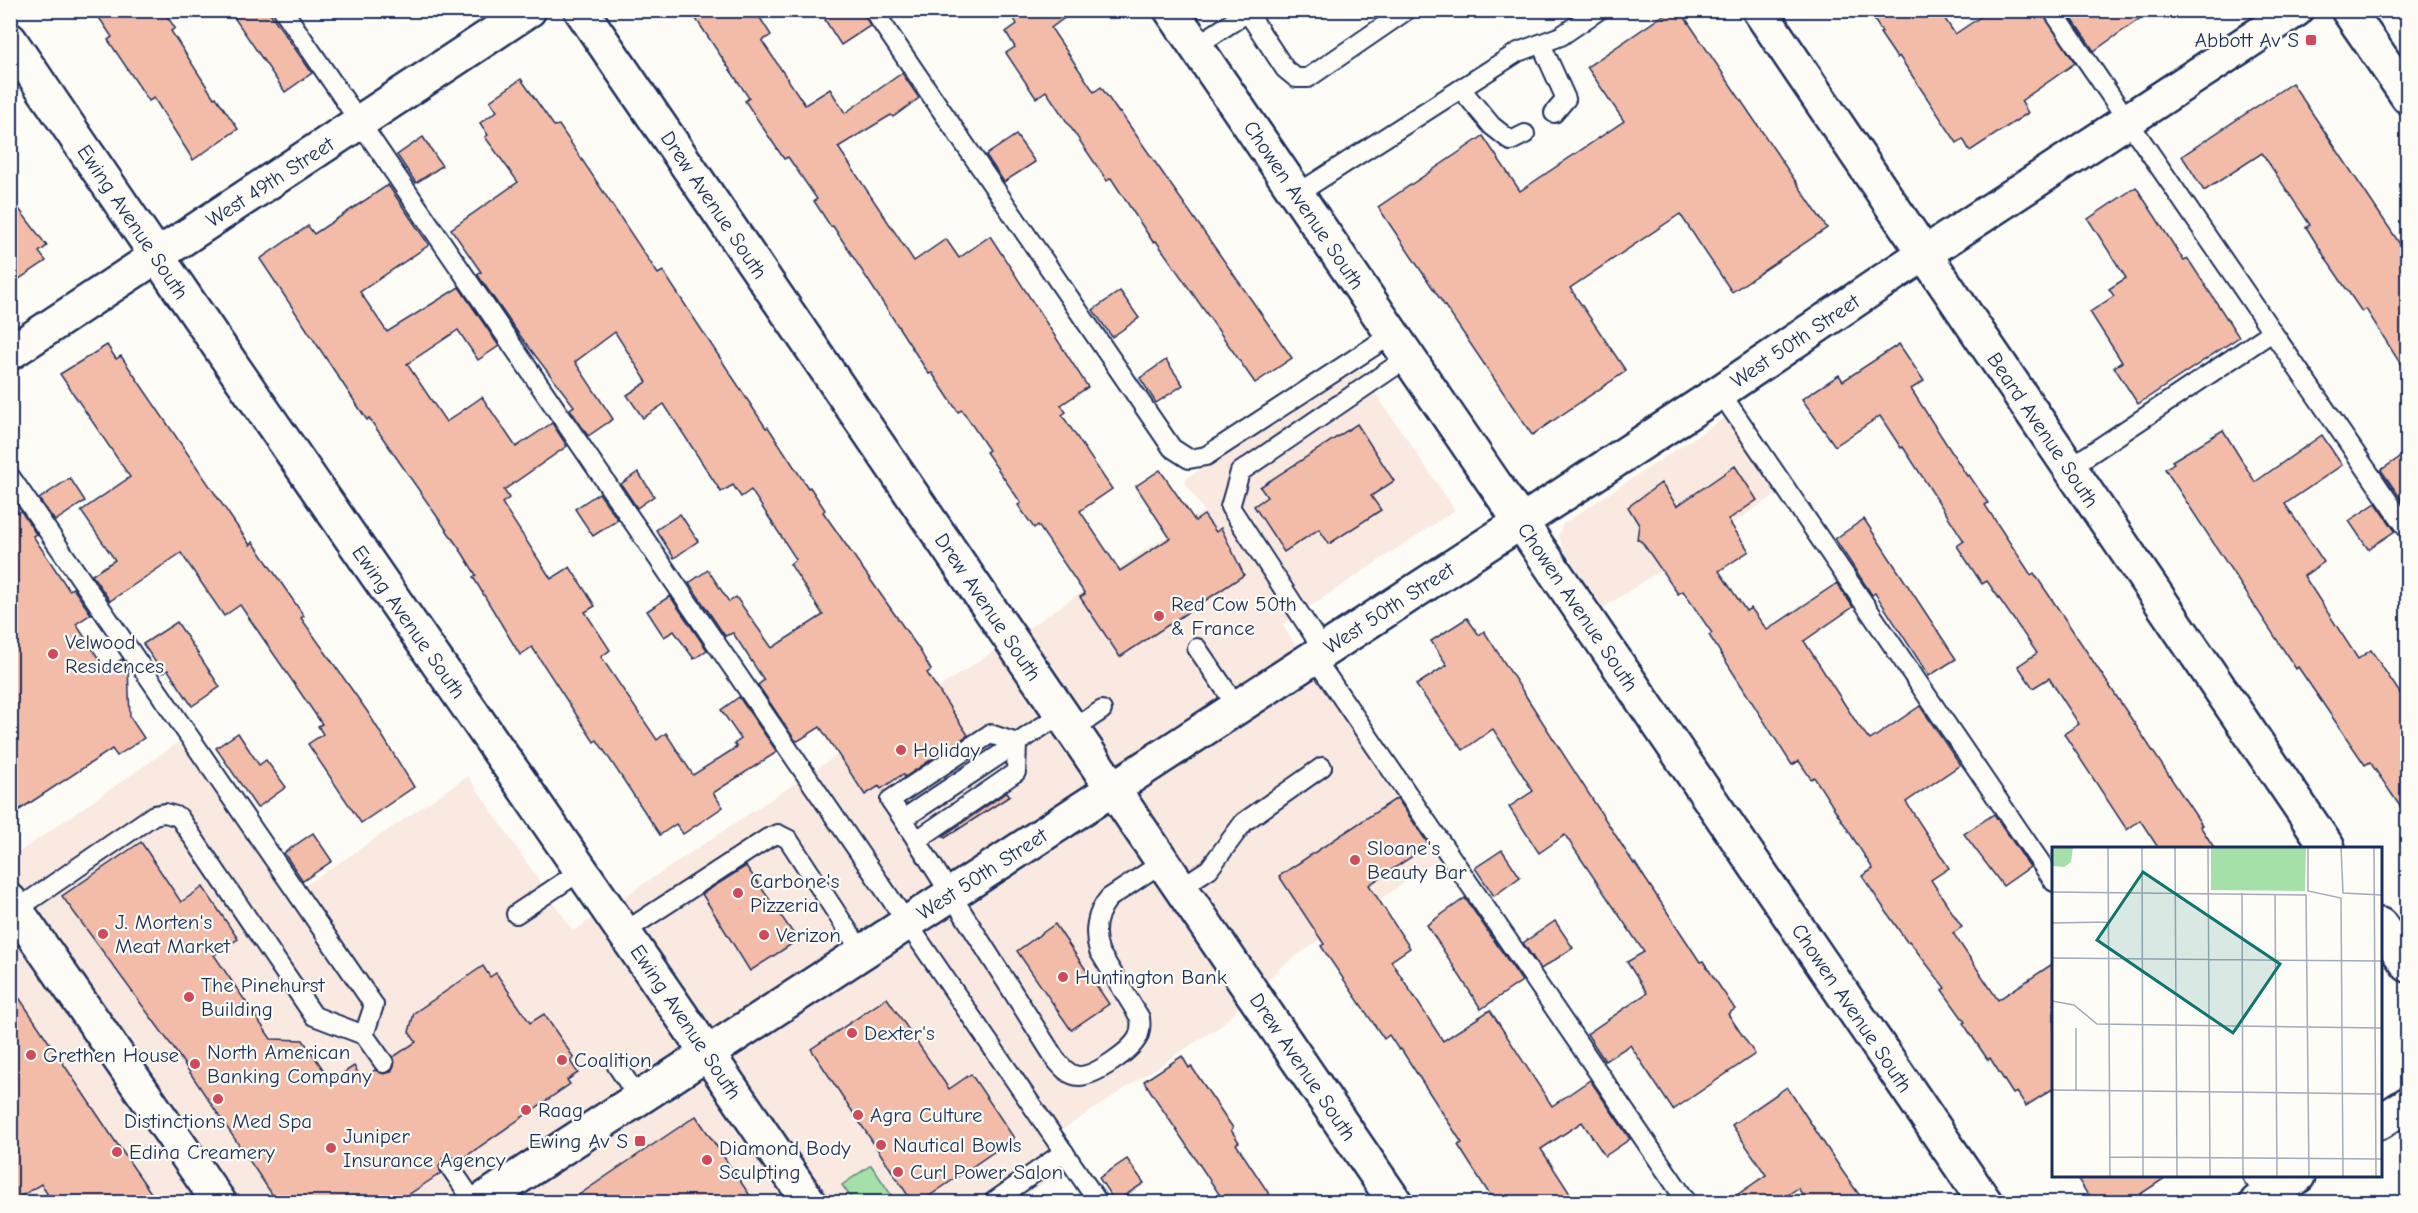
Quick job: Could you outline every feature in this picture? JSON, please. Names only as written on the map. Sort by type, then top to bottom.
[{"type":"street","name":"West 49th Street","points":[[10,353],[529,10]]},
{"type":"street","name":"Drew Avenue South","points":[[581,10],[1395,1203]]},
{"type":"street","name":"Chowen Avenue South","points":[[1172,10],[1399,347],[1985,1203]]},
{"type":"street","name":"Beard Avenue South","points":[[1759,10],[2327,847]]},
{"type":"street","name":"West 50th Street","points":[[499,1197],[862,952],[1720,392],[1924,254],[2296,10]]},
{"type":"street","points":[[2348,10],[2408,97]]},
{"type":"street","name":"Ewing Avenue South","points":[[10,40],[156,257],[582,870],[809,1203]]},
{"type":"street","points":[[13,905],[219,1203]]},
{"type":"street","points":[[2382,928],[2408,965]]},
{"type":"street","points":[[2382,1121],[2408,1104]]},
{"type":"street","points":[[2262,1194],[2296,1177]]},
{"type":"lane","points":[[283,10],[1098,1203]]},
{"type":"lane","points":[[873,10],[1172,448],[1189,459],[1206,456],[1399,347]]},
{"type":"lane","points":[[1196,46],[1249,12],[1285,69],[1296,78],[1308,78],[1407,10]]},
{"type":"lane","points":[[1297,194],[1518,52],[1561,36],[1599,10]]},
{"type":"lane","points":[[2052,10],[2408,530]]},
{"type":"lane","points":[[1541,44],[1566,99],[1554,113]]},
{"type":"lane","points":[[1461,89],[1492,126],[1511,141],[1525,134]]},
{"type":"lane","points":[[2069,468],[2272,332]]},
{"type":"lane","points":[[1399,347],[1240,472],[1230,507],[1319,654],[1687,1203]]},
{"type":"lane","points":[[1720,392],[2052,879]]},
{"type":"lane","points":[[10,476],[374,1005],[364,1035]]},
{"type":"lane","points":[[1197,648],[1238,708]]},
{"type":"lane","points":[[1102,710],[1066,722],[1017,743],[903,819],[1056,1060],[1070,1074],[1079,1076],[1111,1062],[1129,1049],[1141,1028],[1140,1018],[1099,951],[1095,939],[1095,929],[1103,906],[1109,898],[1172,875],[1209,869],[1244,822],[1322,767]]},
{"type":"lane","points":[[917,840],[1016,772],[1017,743]]},
{"type":"lane","points":[[13,905],[154,815],[165,813],[179,817],[314,1016],[364,1035],[384,1063]]},
{"type":"lane","points":[[624,932],[768,838],[778,834],[788,839],[862,952]]},
{"type":"lane","points":[[516,914],[582,870]]},
{"type":"lane","points":[[617,1066],[640,1100]]},
{"type":"lane","points":[[993,1203],[1064,1152]]},
{"type":"lane","points":[[450,1167],[474,1203]]},
{"type":"shaded area","points":[[1357,366],[1455,510],[1282,625],[1441,858],[1282,966],[1220,1026],[1062,1130],[1069,1167],[1014,1202],[11,1202],[10,855],[22,850],[192,733],[299,890],[468,776],[573,931],[1204,511],[1184,480]]},
{"type":"shaded area","points":[[1738,409],[1791,485],[1603,608],[1565,551],[1558,536],[1563,524]]},
{"type":"green space","points":[[871,1165],[896,1202],[854,1202],[842,1185]]},
{"type":"building","points":[[94,10],[163,10],[175,28],[171,31],[214,98],[216,97],[238,129],[193,160],[154,98],[149,101],[108,40],[112,37]]},
{"type":"building","points":[[229,10],[268,10],[312,73],[285,92]]},
{"type":"building","points":[[690,10],[755,10],[771,35],[762,41],[805,105],[830,89],[845,113],[902,73],[919,98],[893,117],[891,115],[838,147],[914,261],[946,239],[959,258],[990,236],[1088,387],[1061,405],[1066,412],[1062,415],[1112,489],[1080,511],[1120,571],[1170,538],[1136,486],[1160,470],[1195,521],[1204,515],[1216,532],[1221,528],[1244,575],[1120,657],[1080,597],[1085,594],[1038,525],[1034,528],[1018,505],[1021,503],[986,452],[989,450],[962,410],[958,412],[932,373],[929,374],[833,226],[831,227],[814,201],[817,199],[788,157],[784,159],[745,101],[749,98]]},
{"type":"building","points":[[838,10],[862,10],[870,26],[841,45],[825,20]]},
{"type":"building","points":[[1009,10],[1075,10],[1051,28],[1094,92],[1101,87],[1120,112],[1292,358],[1255,383],[1156,241],[1153,242],[1111,178],[1107,181],[1046,91],[1036,98],[1006,53],[1015,47],[1006,32],[1017,24]]},
{"type":"building","points":[[1671,10],[1680,10],[1827,228],[1732,292],[1680,214],[1570,288],[1626,371],[1532,435],[1378,207],[1483,136],[1520,191],[1624,121],[1587,67]]},
{"type":"building","points":[[1868,10],[1939,10],[1955,34],[1991,10],[2041,10],[2075,63],[2021,101],[2028,113],[1970,151],[1963,139],[1957,143],[1899,56],[1897,58],[1880,33],[1882,32]]},
{"type":"building","points":[[2066,10],[2152,10],[2094,51]]},
{"type":"building","points":[[521,79],[554,126],[559,125],[658,274],[663,271],[766,428],[768,427],[808,488],[810,487],[825,510],[823,512],[919,649],[931,670],[927,673],[968,735],[905,777],[903,774],[881,789],[879,786],[865,795],[820,727],[798,741],[795,740],[758,685],[764,680],[733,633],[725,636],[689,583],[708,570],[729,602],[736,597],[772,648],[823,615],[790,564],[796,559],[751,490],[741,497],[733,485],[721,492],[664,404],[643,418],[627,395],[647,382],[615,332],[575,362],[613,419],[588,436],[570,409],[574,406],[518,333],[477,274],[481,272],[451,229],[518,182],[485,137],[488,135],[480,123],[497,111],[490,101]]},
{"type":"building","points":[[2292,83],[2408,256],[2408,376],[2366,309],[2362,312],[2328,262],[2306,227],[2310,225],[2262,153],[2204,191],[2182,156]]},
{"type":"building","points":[[1016,135],[1035,162],[1004,182],[986,155]]},
{"type":"building","points":[[423,137],[442,166],[416,183],[397,155]]},
{"type":"building","points":[[388,185],[429,245],[360,292],[387,332],[459,287],[499,346],[478,360],[458,330],[407,364],[446,422],[482,397],[516,447],[552,423],[567,446],[504,490],[509,498],[502,503],[551,579],[570,567],[595,606],[585,612],[610,650],[601,657],[657,740],[666,733],[693,775],[737,747],[734,744],[741,739],[721,710],[739,697],[777,752],[713,793],[723,807],[683,834],[676,824],[660,835],[597,740],[594,742],[532,647],[520,655],[473,577],[476,575],[463,554],[369,418],[367,420],[260,259],[308,226],[314,234]]},
{"type":"building","points":[[2136,187],[2184,261],[2188,259],[2239,337],[2138,404],[2114,367],[2122,362],[2090,312],[2114,296],[2109,289],[2126,278],[2088,219]]},
{"type":"building","points":[[10,197],[47,246],[39,252],[46,261],[10,285]]},
{"type":"building","points":[[1120,291],[1139,318],[1112,337],[1093,310]]},
{"type":"building","points":[[1899,344],[1924,381],[1911,389],[1967,476],[1969,475],[1988,503],[1985,505],[2031,575],[2034,573],[2061,613],[2202,825],[2200,826],[2214,847],[2158,847],[2140,820],[2127,830],[2064,734],[2079,724],[2049,678],[2033,688],[2018,666],[2037,653],[1987,581],[1982,584],[1957,546],[1964,541],[1880,416],[1835,446],[1802,399],[1839,375],[1843,381]]},
{"type":"building","points":[[107,345],[116,359],[121,356],[250,545],[253,542],[304,616],[301,618],[367,711],[414,787],[361,823],[308,744],[323,734],[318,726],[322,724],[240,605],[224,616],[181,553],[110,601],[92,575],[115,560],[81,511],[130,477],[60,374]]},
{"type":"building","points":[[1166,360],[1183,385],[1156,403],[1140,378]]},
{"type":"building","points":[[1357,424],[1394,481],[1371,496],[1381,510],[1329,544],[1319,529],[1284,552],[1254,506],[1267,497],[1260,487]]},
{"type":"building","points":[[2223,430],[2255,482],[2322,435],[2342,465],[2285,504],[2324,562],[2304,576],[2358,659],[2371,650],[2408,705],[2408,818],[2370,762],[2365,765],[2298,667],[2296,669],[2165,469],[2174,463],[2172,461]]},
{"type":"building","points":[[2408,452],[2408,509],[2381,470]]},
{"type":"building","points":[[1735,466],[1757,500],[1728,520],[1749,551],[1719,571],[1746,611],[1751,608],[1767,630],[1837,583],[1853,607],[1804,641],[1858,725],[1870,740],[1920,706],[1960,765],[1906,802],[1949,868],[1931,880],[1962,927],[1953,933],[1998,1000],[2052,964],[2052,1089],[2026,1106],[2017,1092],[2013,1094],[1990,1058],[1988,1060],[1942,990],[1945,988],[1909,941],[1907,942],[1862,876],[1873,869],[1814,777],[1811,779],[1799,761],[1792,765],[1709,635],[1712,633],[1683,591],[1678,594],[1642,542],[1637,539],[1639,525],[1628,507],[1661,483],[1677,506]]},
{"type":"building","points":[[638,472],[654,496],[637,508],[621,484]]},
{"type":"building","points":[[70,478],[85,501],[55,521],[39,499]]},
{"type":"building","points":[[599,493],[618,520],[593,536],[575,509]]},
{"type":"building","name":"Velwood Residences","points":[[10,502],[18,513],[21,511],[36,534],[33,536],[69,590],[73,588],[91,614],[76,624],[106,670],[122,659],[128,668],[130,717],[144,738],[117,756],[112,749],[10,816]]},
{"type":"building","points":[[2376,503],[2395,531],[2368,549],[2349,521]]},
{"type":"building","points":[[680,514],[698,541],[674,558],[656,530]]},
{"type":"building","points":[[1864,519],[1956,659],[1929,676],[1875,593],[1872,595],[1835,539]]},
{"type":"building","points":[[670,596],[707,650],[694,659],[674,631],[664,637],[647,611]]},
{"type":"building","points":[[1467,618],[1479,635],[1484,631],[1634,864],[1700,962],[1703,961],[1735,1009],[1728,1014],[1755,1054],[1673,1110],[1630,1045],[1605,1061],[1587,1034],[1647,993],[1627,962],[1644,952],[1565,835],[1539,853],[1509,807],[1533,791],[1493,729],[1463,750],[1416,685],[1447,665],[1431,641]]},
{"type":"building","points":[[177,622],[220,687],[192,706],[168,670],[163,673],[143,644]]},
{"type":"building","points":[[238,733],[259,765],[266,760],[286,787],[257,808],[216,748]]},
{"type":"building","points":[[1007,792],[1010,796],[945,838],[943,836]]},
{"type":"building","points":[[1397,798],[1429,845],[1369,885],[1410,948],[1391,961],[1443,1041],[1490,1010],[1552,1106],[1590,1080],[1630,1139],[1605,1156],[1582,1122],[1541,1149],[1576,1203],[1495,1203],[1458,1145],[1462,1143],[1401,1049],[1399,1050],[1389,1035],[1384,1039],[1321,946],[1324,944],[1279,876]]},
{"type":"building","points":[[1994,814],[2030,867],[2003,886],[1964,834]]},
{"type":"building","points":[[313,833],[332,861],[303,881],[284,853]]},
{"type":"building","name":"The Pinehurst Building","points":[[141,842],[181,902],[203,887],[238,939],[214,955],[271,1039],[303,1040],[331,1081],[354,1066],[362,1079],[375,1070],[384,1074],[391,1072],[395,1062],[393,1057],[416,1042],[409,1032],[414,1013],[483,966],[490,977],[496,973],[530,1023],[544,1014],[574,1058],[570,1061],[578,1073],[567,1080],[570,1084],[459,1161],[450,1156],[443,1158],[439,1167],[441,1173],[396,1203],[278,1203],[172,1046],[62,896]]},
{"type":"building","points":[[1502,850],[1520,877],[1494,896],[1475,868]]},
{"type":"building","points":[[746,866],[798,940],[750,971],[702,894]]},
{"type":"building","points":[[1465,898],[1522,981],[1481,1009],[1427,925]]},
{"type":"building","points":[[1555,921],[1573,948],[1541,969],[1523,943]]},
{"type":"building","name":"Huntington Bank","points":[[1055,924],[1109,1004],[1071,1030],[1017,951]]},
{"type":"building","points":[[10,984],[158,1203],[53,1203],[41,1184],[10,1203]]},
{"type":"building","points":[[887,998],[949,1089],[971,1074],[1014,1138],[919,1203],[913,1203],[811,1049]]},
{"type":"building","points":[[1182,1056],[1233,1128],[1231,1130],[1239,1142],[1236,1144],[1275,1203],[1225,1203],[1144,1081]]},
{"type":"building","points":[[1787,1087],[1865,1203],[1808,1203],[1798,1188],[1776,1203],[1725,1203],[1766,1175],[1732,1125]]},
{"type":"building","points":[[696,1116],[755,1203],[567,1203],[630,1160]]},
{"type":"building","points":[[1127,1159],[1144,1183],[1115,1202],[1099,1178]]},
{"type":"building","points":[[2077,1177],[2166,1177],[2127,1203],[2093,1203]]},
{"type":"place","name":"Abbott Av S","points":[[2311,40]]},
{"type":"place","name":"Red Cow 50th & France","points":[[1159,616]]},
{"type":"place","name":"Velwood Residences","points":[[53,654]]},
{"type":"place","name":"Holiday","points":[[901,750]]},
{"type":"place","name":"Sloane's Beauty Bar","points":[[1355,860]]},
{"type":"place","name":"Carbone's Pizzeria","points":[[738,893]]},
{"type":"place","name":"J. Morten's Meat Market","points":[[103,934]]},
{"type":"place","name":"Verizon","points":[[764,935]]},
{"type":"place","name":"Huntington Bank","points":[[1063,977]]},
{"type":"place","name":"The Pinehurst Building","points":[[189,997]]},
{"type":"place","name":"Dexter's","points":[[852,1033]]},
{"type":"place","name":"Grethen House","points":[[31,1055]]},
{"type":"place","name":"Coalition","points":[[562,1060]]},
{"type":"place","name":"North American Banking Company","points":[[195,1064]]},
{"type":"place","name":"Distinctions Med Spa","points":[[218,1099]]},
{"type":"place","name":"Raag","points":[[526,1110]]},
{"type":"place","name":"Agra Culture","points":[[858,1115]]},
{"type":"place","name":"Ewing Av S","points":[[640,1141]]},
{"type":"place","name":"Nautical Bowls","points":[[881,1145]]},
{"type":"place","name":"Juniper Insurance Agency","points":[[331,1148]]},
{"type":"place","name":"Edina Creamery","points":[[117,1152]]},
{"type":"place","name":"Diamond Body Sculpting","points":[[707,1160]]},
{"type":"place","name":"Curl Power Salon","points":[[898,1172]]}]
